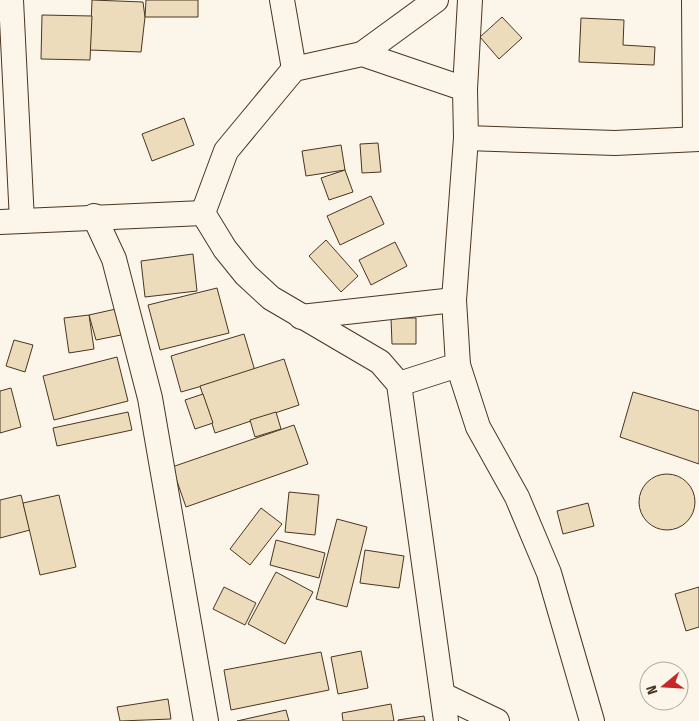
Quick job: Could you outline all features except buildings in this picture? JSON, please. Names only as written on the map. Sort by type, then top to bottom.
[{"type":"street","points":[[11,0],[11,221],[94,216],[203,213]]},
{"type":"street","points":[[282,0],[294,69]]},
{"type":"street","points":[[436,0],[362,54],[294,69],[226,151],[203,213],[224,250],[246,275],[271,298],[300,317],[380,362],[399,384],[446,721]]},
{"type":"street","points":[[470,0],[464,89],[466,138],[454,300],[458,365],[478,427],[517,497],[549,574],[592,721]]},
{"type":"street","points":[[466,138],[615,143],[697,139],[694,0]]},
{"type":"street","points":[[362,54],[464,89]]},
{"type":"street","points":[[94,216],[114,259],[150,398],[206,721]]},
{"type":"street","points":[[300,317],[454,300]]},
{"type":"street","points":[[399,384],[458,365]]},
{"type":"street","points":[[443,695],[497,721]]}]
